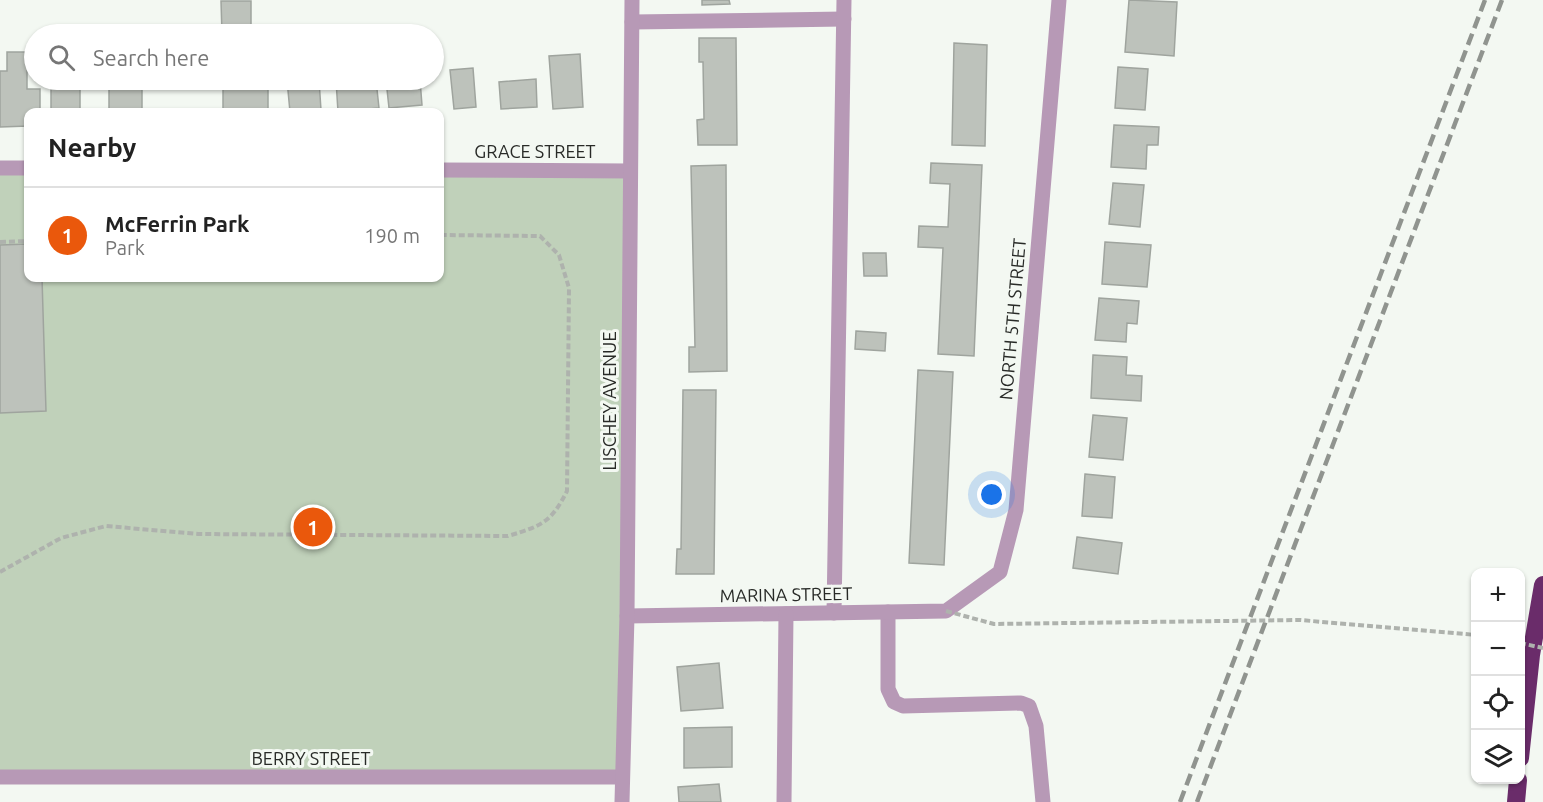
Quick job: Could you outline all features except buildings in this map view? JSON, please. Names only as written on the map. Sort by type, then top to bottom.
[{"type":"highway","points":[[1524,730],[1531,656],[1543,585]]},
{"type":"highway","points":[[1516,802],[1518,784]]},
{"type":"street","name":"LISCHEY AVENUE","points":[[621,802],[627,616],[632,0]]},
{"type":"street","points":[[834,613],[844,0]]},
{"type":"street","name":"NORTH 5TH STREET","points":[[946,611],[1000,572],[1016,510],[1059,0]]},
{"type":"street","points":[[632,22],[844,19]]},
{"type":"street","points":[[0,168],[24,168]]},
{"type":"street","name":"GRACE STREET","points":[[444,170],[630,171]]},
{"type":"street","name":"MARINA STREET","points":[[627,616],[946,611]]},
{"type":"street","points":[[888,612],[888,689],[894,702],[903,706],[1021,703],[1029,706],[1036,726],[1044,802]]},
{"type":"street","points":[[784,802],[786,614]]},
{"type":"street","name":"BERRY STREET","points":[[0,777],[622,777]]},
{"type":"path","points":[[0,572],[61,538],[106,526],[198,534],[496,536],[508,536],[542,526],[559,507],[567,491],[569,288],[559,255],[540,236],[444,235]]},
{"type":"path","points":[[0,242],[24,241]]},
{"type":"path","points":[[946,611],[994,624],[1300,620],[1471,635]]},
{"type":"path","points":[[1525,644],[1543,648]]},
{"type":"green space","points":[[0,170],[24,170],[24,282],[444,282],[444,171],[630,171],[622,777],[0,777]]},
{"type":"railway","points":[[1180,802],[1485,0]]},
{"type":"railway","points":[[1197,802],[1502,0]]},
{"type":"place","name":"McFerrin Park","points":[[313,527]]}]
